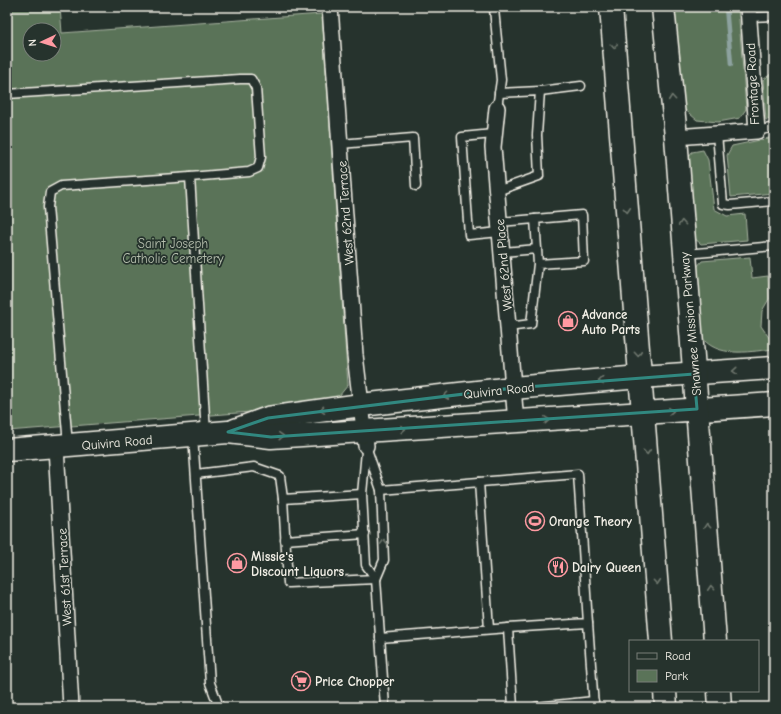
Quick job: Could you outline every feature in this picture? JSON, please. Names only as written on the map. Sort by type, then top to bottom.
[{"type":"main road","points":[[611,7],[661,640]]},
{"type":"main road","name":"Shawnee Mission Parkway","points":[[663,7],[676,137],[715,640]]},
{"type":"main road","name":"Quivira Road","points":[[7,450],[228,432],[272,437],[363,425],[513,388],[640,377],[774,368]]},
{"type":"main road","name":"Quivira Road","points":[[363,425],[516,423],[774,404]]},
{"type":"main road","points":[[665,692],[666,707]]},
{"type":"main road","points":[[719,692],[720,707]]},
{"type":"street","name":"West 62nd Terrace","points":[[330,7],[355,355],[363,425]]},
{"type":"street","name":"Frontage Road","points":[[676,137],[757,131],[748,12]]},
{"type":"street","name":"West 62nd Place","points":[[497,108],[493,134],[516,423]]},
{"type":"street","name":"West 61st Terrace","points":[[62,446],[71,707]]},
{"type":"lane","points":[[494,9],[501,80],[497,108]]},
{"type":"lane","points":[[748,12],[774,16]]},
{"type":"lane","points":[[7,94],[240,79],[251,79],[256,88],[261,157],[258,168],[249,172],[61,186],[50,192],[48,207],[62,446]]},
{"type":"lane","points":[[499,93],[540,91],[581,86]]},
{"type":"lane","points":[[497,190],[539,176],[537,135],[540,91]]},
{"type":"lane","points":[[757,131],[774,127]]},
{"type":"lane","points":[[493,134],[462,137],[469,234],[535,219],[582,215],[584,261],[538,264]]},
{"type":"lane","points":[[717,134],[723,204],[730,205],[774,201]]},
{"type":"lane","points":[[340,144],[413,138],[416,186]]},
{"type":"lane","points":[[190,177],[200,435],[196,474],[210,683],[219,707]]},
{"type":"lane","points":[[508,327],[531,324],[538,264],[535,219]]},
{"type":"lane","points":[[685,254],[774,246]]},
{"type":"lane","points":[[502,252],[537,250]]},
{"type":"lane","points":[[363,425],[381,490],[384,560],[376,579],[385,707]]},
{"type":"lane","points":[[363,425],[362,494],[366,565],[376,579]]},
{"type":"lane","points":[[196,474],[254,467],[280,476],[283,499],[288,583],[376,579]]},
{"type":"lane","points":[[381,490],[578,474],[594,704],[536,707]]},
{"type":"lane","points":[[479,482],[489,629]]},
{"type":"lane","points":[[283,499],[362,494]]},
{"type":"lane","points":[[285,540],[365,534]]},
{"type":"lane","points":[[380,638],[588,623]]},
{"type":"lane","points":[[508,628],[513,707]]},
{"type":"highlighted area","points":[[694,374],[697,409],[271,437],[228,432],[268,418],[513,388]]},
{"type":"green space","name":"Saint Joseph Catholic Cemetery","points":[[7,7],[60,7],[61,22],[22,22],[22,62],[62,62],[62,33],[322,14],[348,385],[335,401],[276,410],[7,431]]},
{"type":"green space","points":[[674,7],[738,7],[746,109],[740,118],[718,122],[697,120],[683,108]]},
{"type":"green space","points":[[774,73],[774,118],[766,120],[763,80]]},
{"type":"green space","points":[[774,137],[774,193],[731,197],[727,155],[732,146]]},
{"type":"green space","points":[[703,150],[708,160],[714,209],[727,216],[745,214],[747,240],[701,244],[693,237],[687,159],[692,152]]},
{"type":"green space","points":[[750,257],[752,278],[768,276],[769,299],[762,311],[761,326],[770,339],[774,341],[774,349],[747,352],[729,352],[720,350],[705,341],[702,336],[698,318],[696,268],[702,261]]},
{"type":"waterway","points":[[726,7],[731,64]]},
{"type":"place","name":"Advance Auto Parts","points":[[568,321]]},
{"type":"place","name":"Orange Theory","points":[[535,521]]},
{"type":"place","name":"Missie's Discount Liquors","points":[[237,563]]},
{"type":"place","name":"Dairy Queen","points":[[558,567]]},
{"type":"place","name":"Price Chopper","points":[[301,681]]}]
